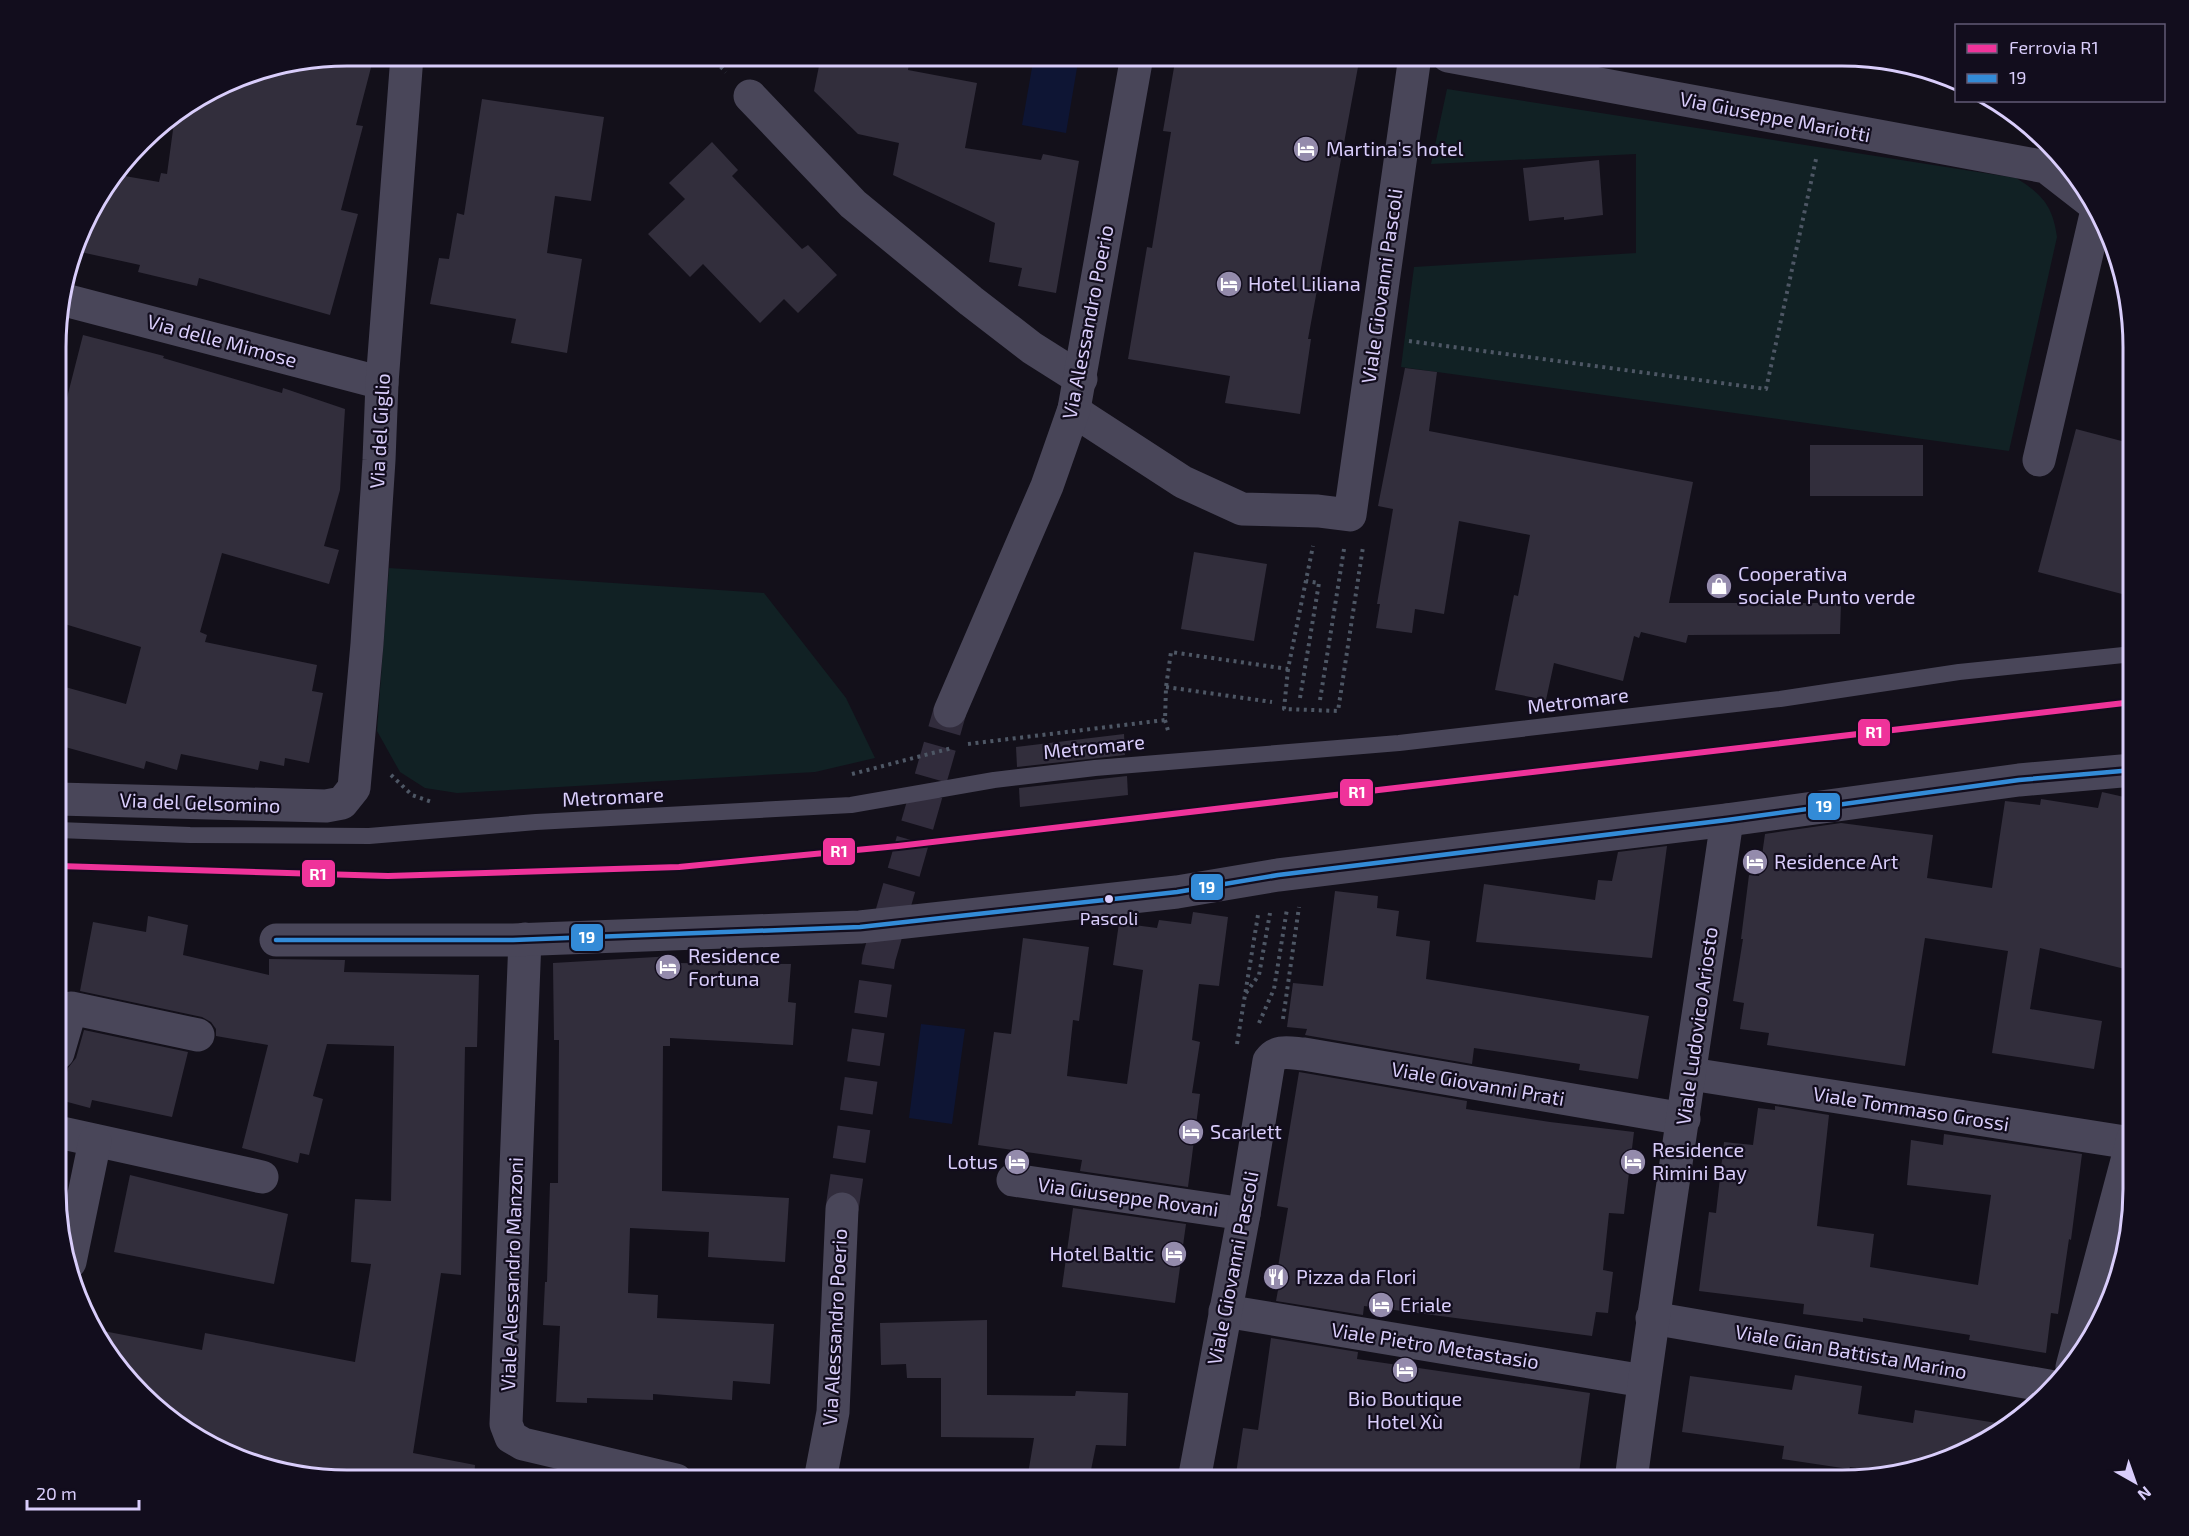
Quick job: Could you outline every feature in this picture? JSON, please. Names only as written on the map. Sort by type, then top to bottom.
[{"type":"street","name":"Via del Giglio","points":[[342,803],[354,788],[360,736],[382,383],[406,66]]},
{"type":"street","name":"Via Alessandro Poerio","points":[[950,711],[1047,486],[1077,394],[1135,66]]},
{"type":"street","name":"Viale Giovanni Pascoli","points":[[1357,528],[1414,66]]},
{"type":"street","name":"Via Giuseppe Mariotti","points":[[1502,66],[2046,167],[2075,189]]},
{"type":"street","points":[[750,96],[853,204],[970,301],[1032,348],[1077,394],[1083,417],[1183,482],[1242,509],[1318,511],[1357,528]]},
{"type":"street","points":[[2038,460],[2094,223]]},
{"type":"street","name":"Via delle Mimose","points":[[69,301],[382,383]]},
{"type":"street","points":[[276,940],[525,939],[860,927],[1177,892],[1282,875],[1727,820],[2019,780],[2123,771]]},
{"type":"street","name":"Via del Gelsomino","points":[[66,799],[326,806],[342,803]]},
{"type":"street","name":"Viale Ludovico Ariosto","points":[[1632,1470],[1652,1318],[1684,1119],[1727,820]]},
{"type":"street","name":"Viale Alessandro Manzoni","points":[[525,939],[506,1424],[511,1437],[523,1444],[634,1470]]},
{"type":"street","points":[[66,1025],[71,1008],[198,1035]]},
{"type":"street","name":"Viale Giovanni Pascoli","points":[[1196,1470],[1244,1214],[1269,1061],[1264,1044]]},
{"type":"street","name":"Viale Giovanni Prati","points":[[1264,1044],[1280,1052],[1304,1054],[1684,1119]]},
{"type":"street","name":"Viale Tommaso Grossi","points":[[1690,1074],[2123,1140]]},
{"type":"street","points":[[66,1134],[262,1177]]},
{"type":"street","points":[[73,1250],[95,1141]]},
{"type":"street","points":[[2079,1339],[2123,1175]]},
{"type":"street","name":"Via Giuseppe Rovani","points":[[1013,1180],[1244,1214]]},
{"type":"street","name":"Via Alessandro Poerio","points":[[822,1470],[833,1412],[842,1209]]},
{"type":"street","name":"Viale Pietro Metastasio","points":[[1225,1311],[1644,1381]]},
{"type":"street","name":"Viale Gian Battista Marino","points":[[1652,1318],[2044,1385]]},
{"type":"lane","name":"Metromare","points":[[66,830],[190,835],[369,836],[536,822],[850,805],[994,780],[1095,768],[1399,743],[1779,699],[1959,672],[2123,655]]},
{"type":"path","points":[[1408,341],[1766,389],[1818,152]]},
{"type":"path","points":[[1313,544],[1288,669],[1284,709],[1338,711],[1357,528]]},
{"type":"path","points":[[1320,700],[1357,528]]},
{"type":"path","points":[[1300,698],[1319,583],[1306,581]]},
{"type":"path","points":[[1169,736],[1165,720],[1166,687],[1171,652],[1288,669]]},
{"type":"path","points":[[1166,687],[1272,702]]},
{"type":"path","points":[[967,744],[1165,720]]},
{"type":"path","points":[[360,736],[368,741],[393,779],[412,795],[433,802]]},
{"type":"path","points":[[841,777],[956,747]]},
{"type":"path","points":[[1236,1049],[1244,995],[1282,875]]},
{"type":"path","points":[[1282,875],[1282,1022]]},
{"type":"path","points":[[1244,995],[1259,975],[1271,909]]},
{"type":"path","points":[[1264,1044],[1287,909]]},
{"type":"shaded area","points":[[1447,89],[2016,178],[2045,202],[2053,217],[2057,237],[2009,451],[1401,367],[1414,267],[1636,253],[1636,154],[1431,164]]},
{"type":"shaded area","points":[[389,568],[764,593],[846,698],[875,758],[815,772],[457,793],[425,788],[400,772],[377,731]]},
{"type":"water","points":[[1032,66],[1077,66],[1066,133],[1022,125]]},
{"type":"water","points":[[921,1024],[965,1029],[952,1124],[909,1118]]},
{"type":"building","points":[[371,66],[356,125],[363,126],[341,210],[358,214],[330,315],[199,278],[197,286],[138,272],[140,265],[83,252],[104,206],[124,176],[159,182],[161,173],[167,174],[173,126],[191,113],[223,95],[239,87],[292,71],[310,68]]},
{"type":"building","points":[[819,66],[909,66],[908,70],[977,83],[965,148],[1041,160],[1043,154],[1079,161],[1056,293],[1018,286],[1022,268],[989,262],[995,223],[893,175],[899,143],[858,134],[814,91]]},
{"type":"building","points":[[1174,66],[1358,66],[1308,339],[1311,339],[1300,414],[1225,403],[1230,376],[1128,359],[1147,247],[1152,248],[1171,132],[1163,131]]},
{"type":"building","points":[[482,99],[604,117],[591,201],[555,196],[547,253],[582,259],[567,353],[511,343],[516,319],[430,304],[439,258],[449,259],[457,213],[464,215]]},
{"type":"building","points":[[712,142],[738,170],[732,176],[802,249],[808,245],[837,275],[798,313],[784,299],[760,323],[703,264],[690,277],[648,234],[685,199],[669,183]]},
{"type":"building","points":[[1599,160],[1603,215],[1564,220],[1564,217],[1529,221],[1523,168]]},
{"type":"building","points":[[83,335],[164,356],[163,358],[282,393],[283,388],[345,409],[340,490],[324,546],[339,550],[329,584],[222,553],[200,632],[207,635],[205,642],[317,665],[312,691],[323,693],[309,763],[285,758],[284,766],[260,761],[258,770],[181,754],[177,770],[146,761],[144,769],[66,747],[66,687],[126,704],[141,647],[66,624],[66,402]]},
{"type":"building","points":[[1405,368],[1437,372],[1429,431],[1693,482],[1669,603],[1841,603],[1840,634],[1688,635],[1686,643],[1641,632],[1639,638],[1634,636],[1623,681],[1554,663],[1546,700],[1495,690],[1514,595],[1518,596],[1530,535],[1459,521],[1444,614],[1415,609],[1412,633],[1376,628],[1380,604],[1377,604],[1393,509],[1378,506]]},
{"type":"building","points":[[2076,429],[2123,441],[2122,594],[2038,572]]},
{"type":"building","points":[[1810,445],[1923,445],[1923,496],[1810,496]]},
{"type":"building","points":[[1194,552],[1267,564],[1254,641],[1181,629]]},
{"type":"building","points":[[1124,734],[1125,755],[1017,767],[1016,747]]},
{"type":"building","points":[[1127,776],[1128,795],[1020,807],[1019,788]]},
{"type":"building","points":[[2102,792],[2123,797],[2123,969],[2040,948],[2030,1009],[2102,1021],[2094,1069],[1992,1053],[2008,951],[1925,938],[1905,1066],[1767,1045],[1769,1033],[1740,1029],[1744,1003],[1733,1001],[1743,939],[1741,939],[1749,875],[1759,876],[1765,834],[1841,823],[1933,835],[1927,878],[1992,888],[2005,801],[2040,805],[2041,799],[2098,808]]},
{"type":"building","points":[[1667,846],[1652,958],[1476,942],[1484,884],[1595,900],[1598,880],[1612,881],[1618,852]]},
{"type":"building","points":[[1335,891],[1378,896],[1377,908],[1399,911],[1396,936],[1430,941],[1426,979],[1649,1016],[1638,1079],[1579,1070],[1580,1064],[1474,1048],[1472,1064],[1305,1035],[1307,1029],[1287,1027],[1293,983],[1323,986]]},
{"type":"building","points":[[1193,912],[1228,917],[1219,986],[1199,984],[1192,1040],[1200,1042],[1192,1093],[1200,1094],[1188,1187],[1080,1171],[1082,1160],[978,1145],[994,1032],[1011,1034],[1023,938],[1089,947],[1079,1021],[1073,1020],[1067,1076],[1127,1084],[1143,970],[1113,965],[1119,923],[1157,928],[1159,920],[1191,924]]},
{"type":"building","points":[[148,916],[188,925],[183,955],[269,975],[269,959],[345,960],[344,972],[479,975],[477,1047],[465,1047],[461,1275],[441,1273],[413,1453],[475,1465],[475,1470],[310,1468],[239,1449],[206,1432],[176,1412],[148,1388],[113,1345],[105,1331],[202,1350],[205,1333],[355,1362],[371,1264],[351,1262],[355,1199],[391,1201],[394,1046],[327,1044],[313,1096],[323,1099],[309,1155],[300,1153],[298,1163],[242,1148],[268,1045],[216,1036],[216,1029],[211,1022],[202,1017],[80,991],[93,922],[146,932]]},
{"type":"building","points":[[673,956],[673,963],[791,964],[788,1002],[796,1003],[793,1045],[670,1038],[670,1046],[663,1046],[662,1191],[789,1198],[785,1262],[708,1257],[709,1232],[630,1228],[628,1293],[658,1295],[657,1318],[774,1324],[770,1384],[733,1381],[732,1400],[653,1394],[653,1400],[587,1398],[587,1403],[556,1402],[560,1326],[543,1325],[545,1282],[547,1282],[550,1183],[558,1183],[559,1040],[554,1040],[553,963]]},
{"type":"building","points":[[84,1030],[188,1052],[172,1117],[92,1100],[90,1108],[66,1102],[66,1076],[68,1068],[76,1058]]},
{"type":"building","points":[[1299,1072],[1467,1101],[1466,1109],[1634,1132],[1624,1214],[1609,1213],[1603,1270],[1613,1272],[1608,1313],[1596,1312],[1592,1336],[1364,1306],[1363,1315],[1276,1301],[1278,1290],[1274,1290],[1288,1208],[1277,1206]]},
{"type":"building","points":[[1775,1106],[1829,1115],[1817,1226],[1874,1234],[1870,1267],[1978,1285],[1991,1195],[1907,1185],[1911,1140],[1943,1145],[1944,1134],[2082,1154],[2071,1240],[2069,1239],[2058,1314],[2051,1313],[2046,1353],[1969,1340],[1970,1335],[1863,1318],[1863,1322],[1803,1314],[1804,1304],[1699,1291],[1709,1212],[1716,1213],[1724,1142],[1753,1145],[1758,1108],[1775,1110]]},
{"type":"building","points":[[130,1175],[288,1214],[274,1284],[114,1252]]},
{"type":"building","points":[[1073,1208],[1186,1224],[1175,1303],[1062,1287]]},
{"type":"building","points":[[987,1320],[987,1395],[1075,1396],[1076,1391],[1128,1393],[1126,1446],[1096,1445],[1091,1470],[1029,1470],[1034,1438],[941,1437],[941,1378],[907,1378],[906,1364],[881,1365],[880,1323]]},
{"type":"building","points":[[1271,1338],[1358,1352],[1357,1359],[1590,1393],[1579,1470],[1237,1470],[1243,1428],[1258,1430]]},
{"type":"building","points":[[1795,1375],[1862,1386],[1858,1414],[1913,1423],[1915,1410],[1998,1423],[1950,1449],[1897,1465],[1862,1469],[1782,1459],[1784,1446],[1682,1432],[1690,1376],[1792,1390]]},
{"type":"tunnel","points":[[842,1209],[879,958],[950,711]]},
{"type":"rail line","name":"R1","points":[[66,866],[388,876],[679,867],[898,846],[2123,703]]},
{"type":"transit line","name":"19","points":[[276,940],[513,940],[860,927],[1177,892],[1278,875],[1727,820],[2019,780],[2123,771]]},
{"type":"place","name":"Martina's hotel","points":[[1306,149]]},
{"type":"place","name":"Hotel Liliana","points":[[1229,284]]},
{"type":"place","name":"Cooperativa sociale Punto verde","points":[[1719,586]]},
{"type":"place","name":"Residence Art","points":[[1755,862]]},
{"type":"place","name":"Pascoli","points":[[1109,899]]},
{"type":"place","name":"Residence Fortuna","points":[[668,967]]},
{"type":"place","name":"Scarlett","points":[[1191,1132]]},
{"type":"place","name":"Lotus","points":[[1017,1162]]},
{"type":"place","name":"Residence Rimini Bay","points":[[1633,1162]]},
{"type":"place","name":"Hotel Baltic","points":[[1174,1254]]},
{"type":"place","name":"Pizza da Flori","points":[[1276,1277]]},
{"type":"place","name":"Eriale","points":[[1381,1305]]},
{"type":"place","name":"Bio Boutique Hotel Xù","points":[[1405,1370]]}]
